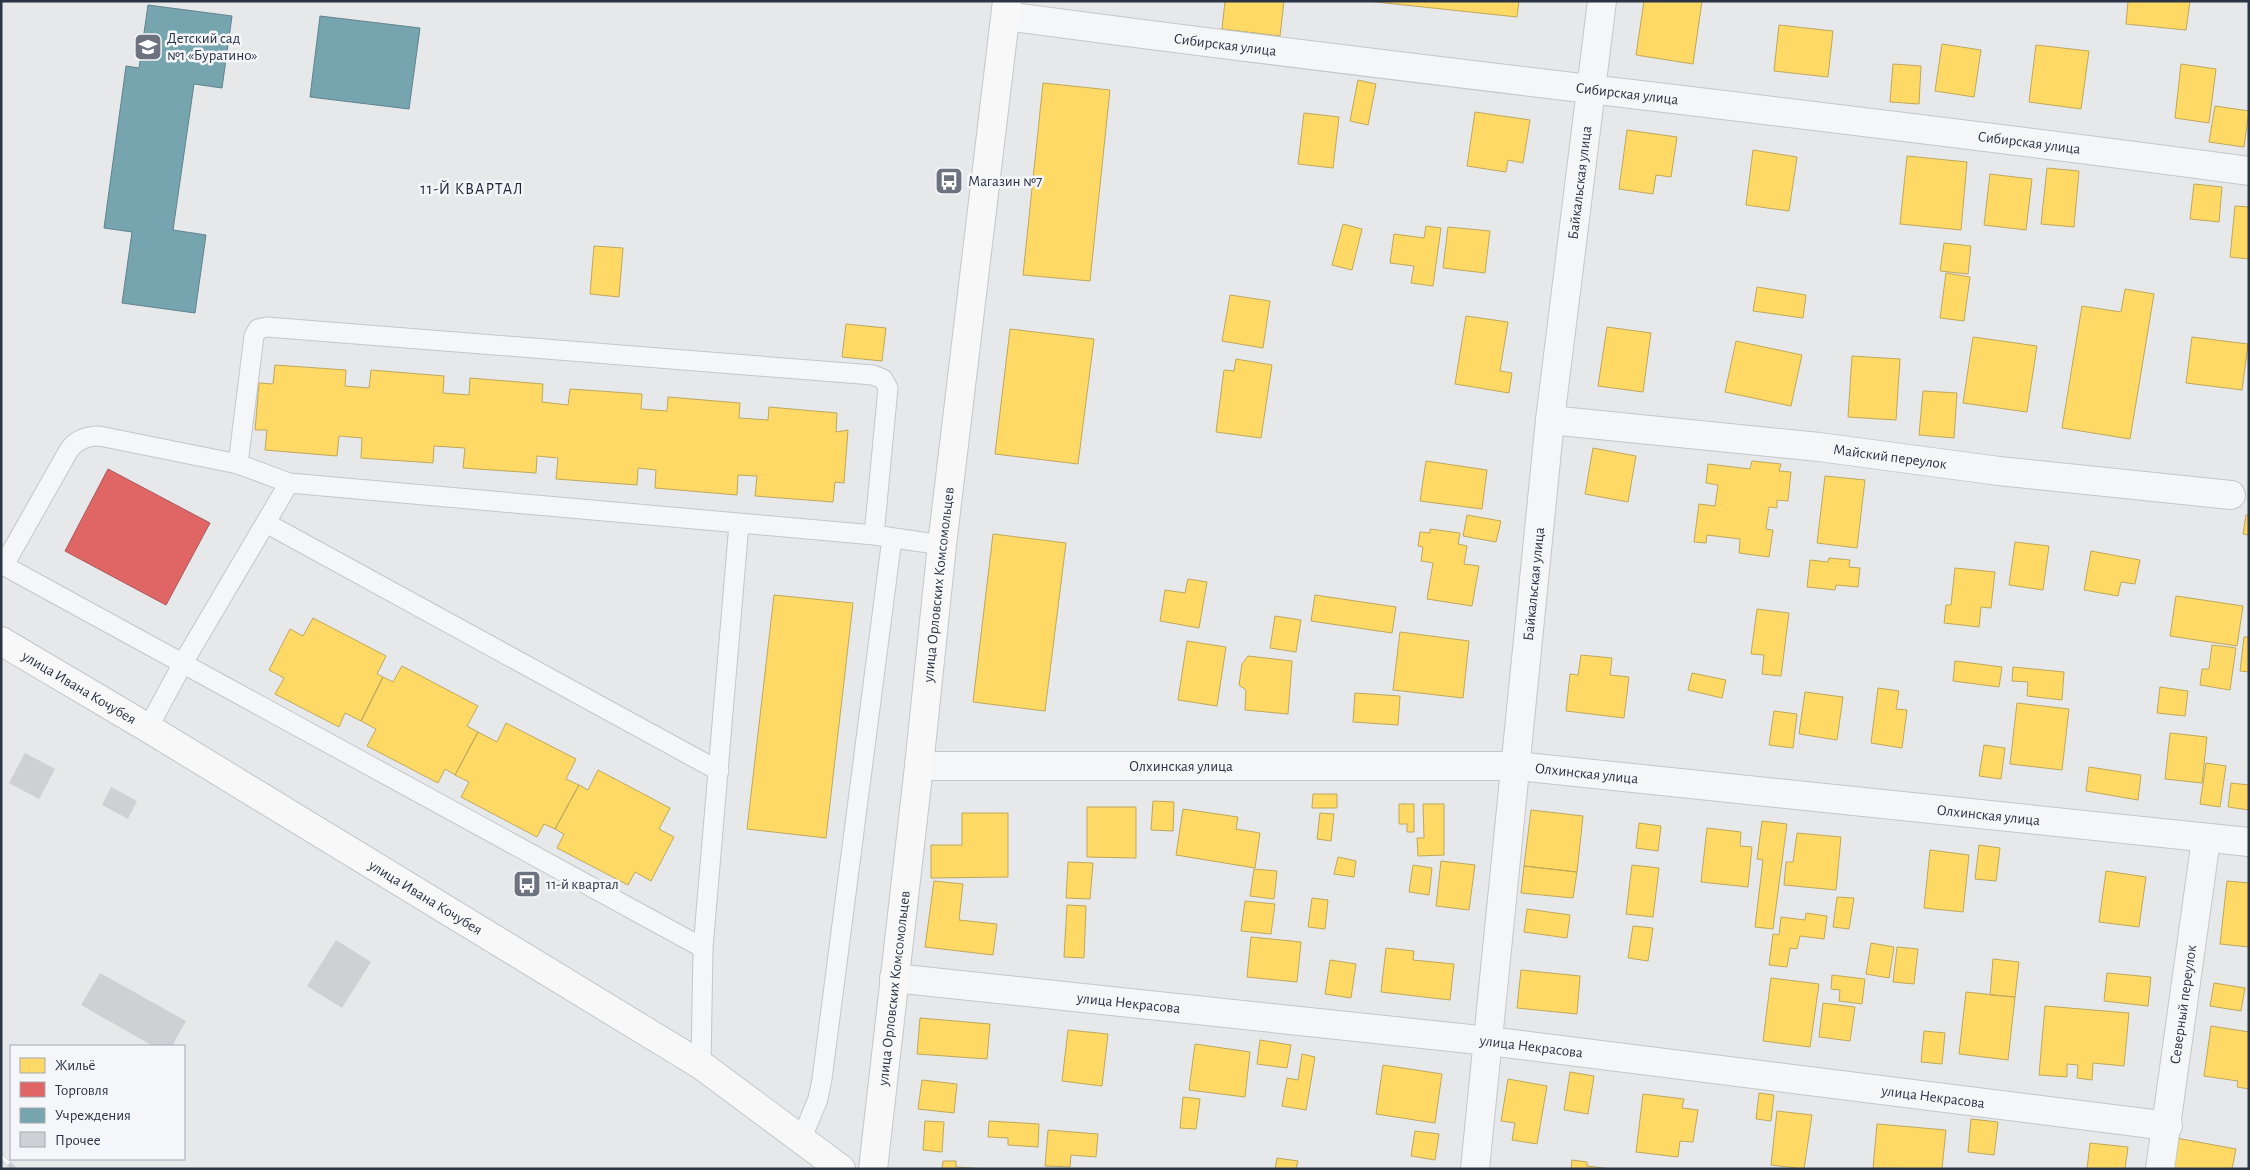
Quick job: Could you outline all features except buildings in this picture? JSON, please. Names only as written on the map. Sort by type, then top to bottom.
[{"type":"street","name":"Байкальская улица","points":[[1475,1169],[1517,766],[1550,420],[1593,90],[1602,1]]},
{"type":"street","name":"Сибирская улица","points":[[1007,9],[1593,90],[2047,144],[2249,172]]},
{"type":"street","name":"улица Орловских Комсомольцев","points":[[873,1169],[920,766],[942,545],[1007,9]]},
{"type":"street","name":"Майский переулок","points":[[1550,420],[1819,447],[2009,472],[2231,495]]},
{"type":"street","name":"улица Ивана Кочубея","points":[[1,641],[148,728],[701,1065],[841,1169]]},
{"type":"street","name":"Олхинская улица","points":[[920,766],[1517,766],[2249,842]]},
{"type":"street","name":"Северный переулок","points":[[2160,1169],[2168,1126],[2206,839]]},
{"type":"street","name":"улица Некрасова","points":[[894,978],[1489,1041],[2168,1126]]},
{"type":"lane","points":[[238,464],[254,336],[258,329],[266,327],[873,375],[882,379],[888,388],[883,537],[822,1079],[818,1099],[801,1140]]},
{"type":"lane","points":[[703,948],[3,564],[69,450],[83,438],[99,436],[238,464],[289,483],[883,537],[942,545]]},
{"type":"lane","points":[[148,728],[183,663],[289,483]]},
{"type":"lane","points":[[266,523],[719,771]]},
{"type":"lane","points":[[701,1065],[703,948],[739,524]]},
{"type":"railway","points":[[1,1156],[14,1169]]},
{"type":"place","name":"Детский сад №1 «Буратино»","points":[[148,47]]},
{"type":"place","name":"Магазин №7","points":[[949,181]]},
{"type":"place","name":"11-й квартал","points":[[527,884]]},
{"type":"district","name":"11-Й КВАРТАЛ","points":[[472,189]]}]
